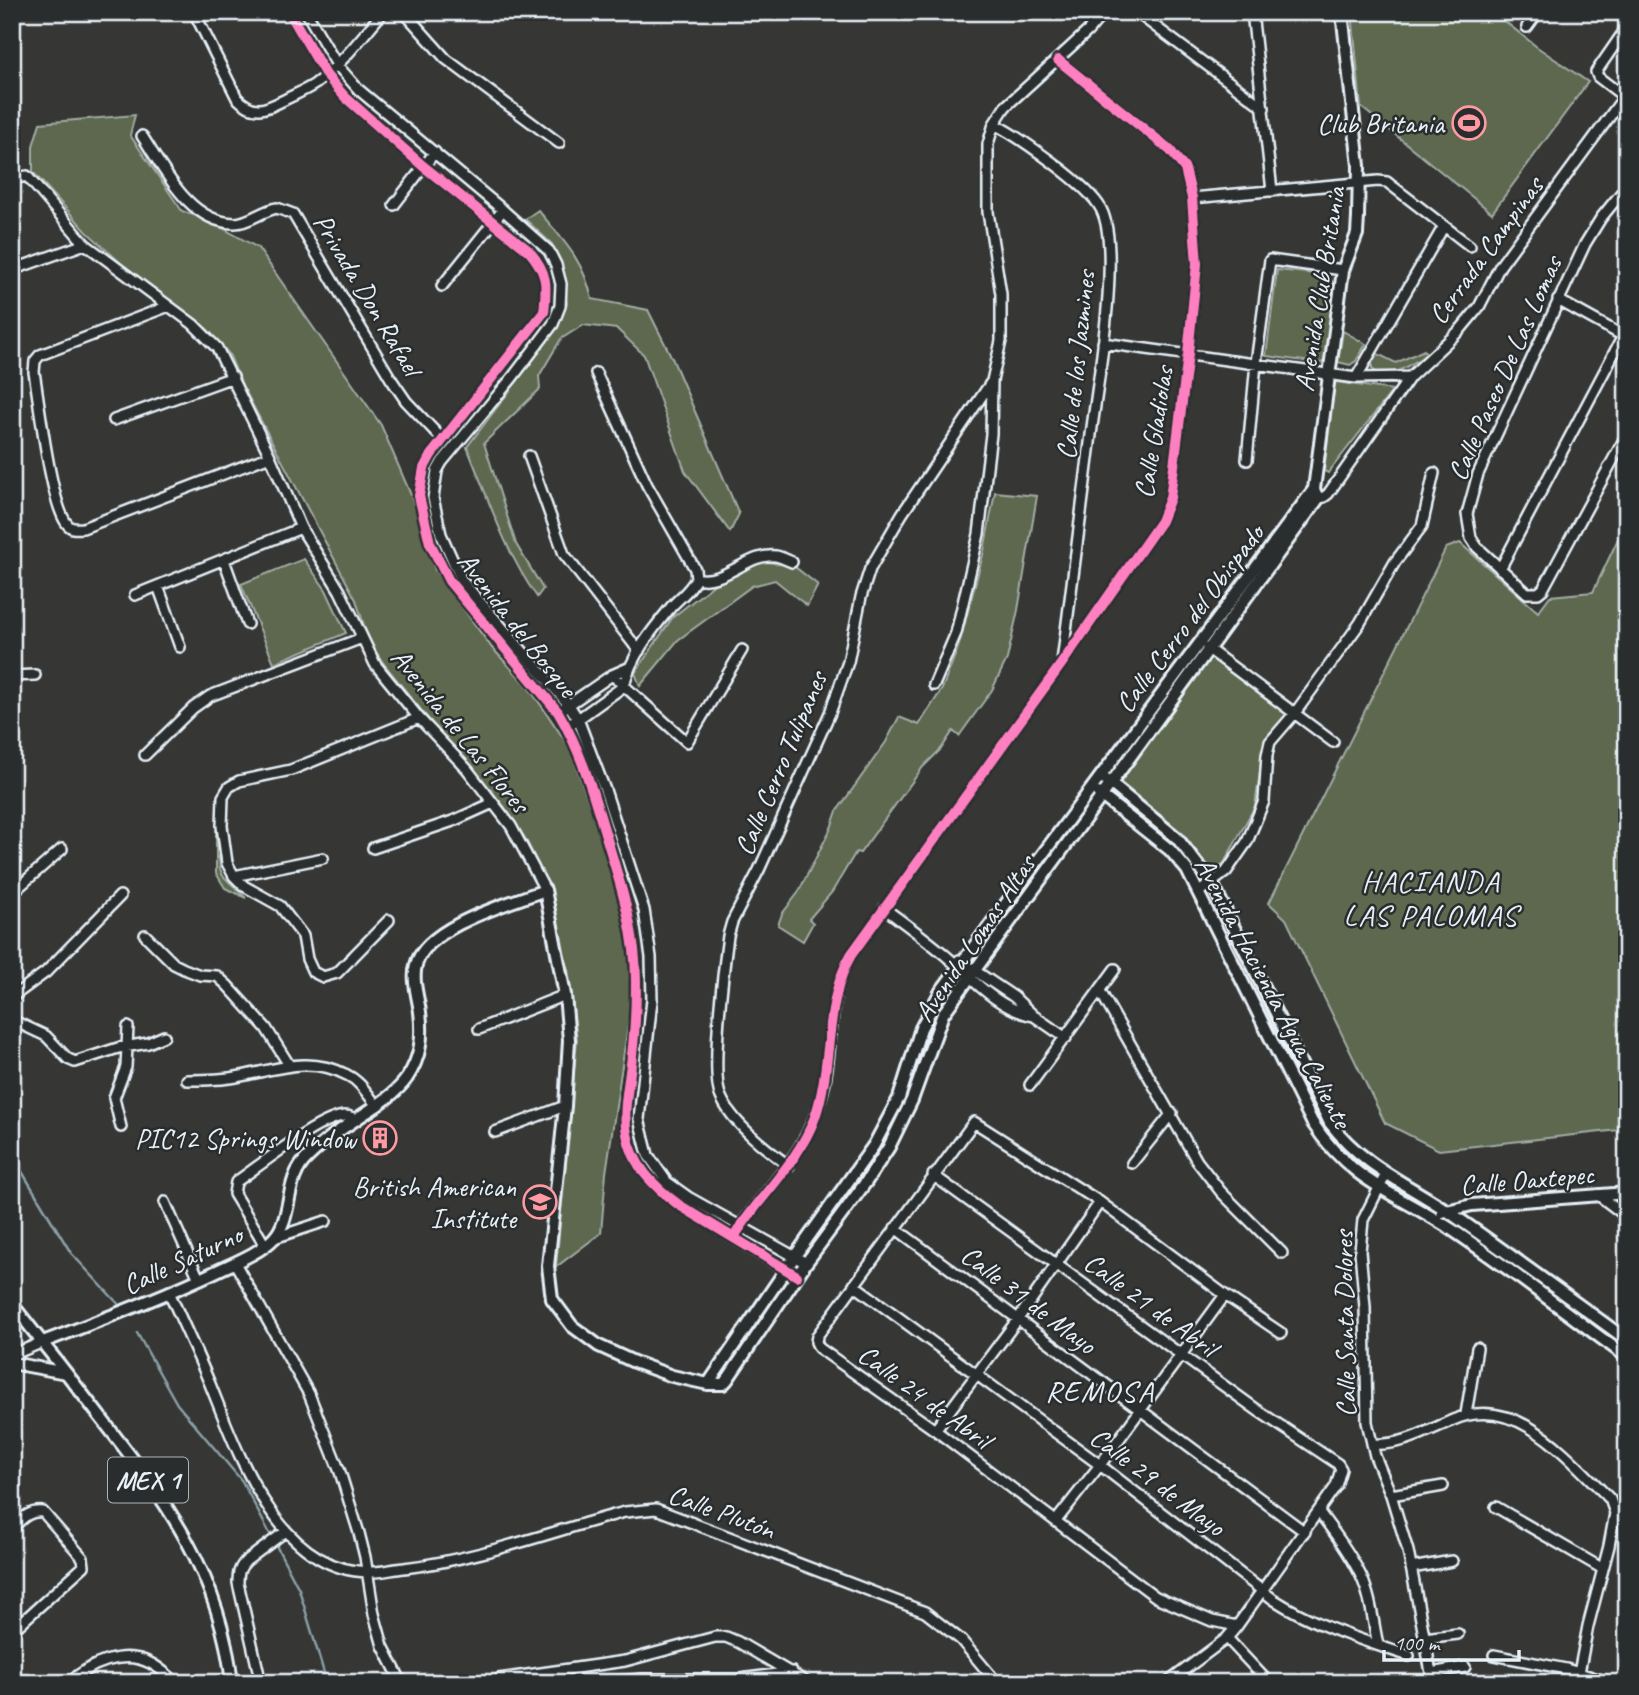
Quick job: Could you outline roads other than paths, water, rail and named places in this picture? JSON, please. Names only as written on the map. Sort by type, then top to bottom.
[{"type":"main road","name":"Avenida Club Britania","points":[[1314,495],[1343,270],[1357,234],[1359,183],[1342,12]]},
{"type":"main road","name":"Calle Cerro del Obispado","points":[[1110,783],[1314,495]]},
{"type":"main road","name":"Calle Cerro del Obispado","points":[[1100,775],[1314,495]]},
{"type":"main road","name":"Avenida Hacienda Agua Caliente","points":[[1100,775],[1177,838],[1212,883],[1330,1123],[1345,1143],[1386,1174],[1445,1210],[1627,1340]]},
{"type":"main road","name":"Avenida Lomas Altas","points":[[708,1384],[874,1145],[899,1098],[926,1016],[960,965],[1100,775]]},
{"type":"main road","name":"Avenida Lomas Altas","points":[[708,1384],[723,1384],[727,1380],[796,1276],[866,1182],[889,1147],[912,1100],[937,1025],[971,973],[1110,783]]},
{"type":"main road","name":"Avenida Hacienda Agua Caliente","points":[[1091,788],[1170,850],[1187,870],[1312,1122],[1334,1152],[1349,1167],[1378,1187],[1435,1219],[1627,1357]]},
{"type":"main road","name":"Avenida de Las Flores","points":[[545,890],[565,995],[569,1040],[565,1106],[548,1266],[552,1299],[572,1326],[599,1346],[647,1367],[708,1384]]},
{"type":"main road","name":"Calle Saturno","points":[[43,1342],[235,1263],[270,1241],[283,1221],[296,1170],[321,1146],[377,1106],[407,1078],[420,1052],[423,1034],[415,978],[419,957],[431,943],[456,923],[545,890]]},
{"type":"main road","name":"Calle Oaxtepec","points":[[1435,1219],[1445,1210],[1472,1205],[1627,1193]]},
{"type":"main road","name":"MEX 1","points":[[12,1304],[140,1469],[181,1528],[197,1558],[217,1611],[232,1683]]},
{"type":"main road","points":[[12,1363],[66,1373]]},
{"type":"street","points":[[194,12],[237,97],[249,108],[268,108],[312,86],[337,65],[383,12]]},
{"type":"street","name":"Avenida del Bosque","points":[[289,12],[326,75],[363,114],[529,251],[542,266],[547,288],[544,312],[443,439],[424,468],[419,496],[430,543],[449,581],[558,712],[588,775],[624,893],[635,957],[634,1046],[626,1114],[627,1133],[639,1168],[663,1194],[796,1276]]},
{"type":"street","name":"Avenida del Bosque","points":[[306,12],[337,65],[379,109],[503,210],[548,251],[556,265],[561,284],[560,306],[553,324],[437,471],[433,498],[441,534],[462,581],[569,705],[578,719],[605,790],[644,909],[648,933],[652,1000],[639,1119],[643,1144],[648,1155],[667,1182],[688,1197],[806,1263]]},
{"type":"street","points":[[404,12],[446,59],[559,144]]},
{"type":"street","points":[[934,685],[956,634],[979,534],[991,434],[992,381],[1001,341],[1001,294],[988,212],[988,145],[994,124],[1016,96],[1058,60],[1104,12]]},
{"type":"street","points":[[1136,12],[1264,108]]},
{"type":"street","points":[[1252,12],[1272,191]]},
{"type":"street","points":[[1527,27],[1538,12]]},
{"type":"street","points":[[1626,98],[1598,77],[1596,72],[1627,27]]},
{"type":"street","name":"Calle Gladiolas","points":[[734,1237],[789,1166],[810,1129],[823,1090],[834,1008],[844,965],[1062,663],[1166,511],[1170,498],[1197,264],[1192,198],[1185,169],[1171,150],[1058,60]]},
{"type":"street","name":"Cerrada Campinas","points":[[1410,377],[1460,330],[1479,307],[1500,266],[1626,98]]},
{"type":"street","name":"Calle de los Jazmines","points":[[994,124],[1014,134],[1092,195],[1102,211],[1110,263],[1062,663]]},
{"type":"street","name":"Privada Don Rafael","points":[[142,136],[181,195],[196,209],[209,216],[236,223],[277,208],[293,214],[391,379],[406,401],[452,449]]},
{"type":"street","points":[[394,205],[435,152]]},
{"type":"street","name":"Avenida de Las Flores","points":[[12,179],[27,176],[85,244],[193,324],[217,348],[270,456],[301,528],[341,591],[375,664],[419,718],[467,768],[511,826],[545,890]]},
{"type":"street","points":[[1192,198],[1387,182],[1470,246]]},
{"type":"street","name":"Calle Paseo De Las Lomas","points":[[1626,189],[1601,218],[1558,300],[1478,474],[1469,501],[1468,528],[1471,538],[1527,593],[1535,594],[1543,589],[1627,434]]},
{"type":"street","points":[[442,286],[503,210]]},
{"type":"street","points":[[1356,378],[1444,226]]},
{"type":"street","points":[[12,270],[85,244]]},
{"type":"street","points":[[1247,460],[1256,363],[1270,260],[1343,270]]},
{"type":"street","points":[[1500,569],[1625,337],[1558,300]]},
{"type":"street","points":[[169,306],[40,355],[35,361],[34,372],[49,466],[56,498],[66,524],[73,529],[83,528],[270,456]]},
{"type":"street","points":[[1102,344],[1356,378],[1410,377]]},
{"type":"street","points":[[567,727],[624,686],[628,668],[639,651],[696,578],[695,569],[648,485],[596,373]]},
{"type":"street","points":[[114,420],[233,377]]},
{"type":"street","name":"Calle Cerro del Obispado","points":[[1314,495],[1328,494],[1410,377]]},
{"type":"street","name":"Calle Cerro Tulipanes","points":[[789,1166],[745,1129],[720,1096],[717,1061],[726,951],[732,922],[759,870],[830,713],[848,662],[861,597],[870,569],[902,514],[992,381]]},
{"type":"street","points":[[529,456],[564,554],[639,651]]},
{"type":"street","points":[[1199,892],[1226,872],[1247,842],[1264,801],[1270,742],[1295,713],[1360,623],[1403,551],[1422,526],[1434,473]]},
{"type":"street","points":[[135,595],[301,528]]},
{"type":"street","points":[[696,578],[710,579],[762,557],[775,556],[792,562]]},
{"type":"street","points":[[224,560],[247,624]]},
{"type":"street","points":[[158,586],[180,646]]},
{"type":"street","points":[[145,755],[193,708],[210,696],[362,638]]},
{"type":"street","points":[[1208,648],[1333,742]]},
{"type":"street","points":[[612,675],[687,742],[742,650]]},
{"type":"street","points":[[558,712],[612,675],[628,668]]},
{"type":"street","points":[[12,676],[35,675]]},
{"type":"street","points":[[389,920],[337,973],[323,977],[313,972],[307,959],[303,936],[280,906],[244,886],[227,863],[222,826],[223,797],[229,787],[239,781],[291,770],[419,718]]},
{"type":"street","points":[[373,848],[453,821],[493,803]]},
{"type":"street","points":[[12,893],[62,849]]},
{"type":"street","points":[[234,876],[323,858]]},
{"type":"street","points":[[13,994],[46,972],[120,897]]},
{"type":"street","points":[[884,908],[971,973],[1004,1003],[1034,1016]]},
{"type":"street","points":[[145,935],[174,964],[200,975],[217,976],[227,985],[266,1028],[289,1065]]},
{"type":"street","points":[[1030,1085],[1115,969]]},
{"type":"street","points":[[971,973],[1010,995],[1066,1038]]},
{"type":"street","points":[[1100,991],[1197,1161],[1221,1192],[1282,1253]]},
{"type":"street","points":[[479,1028],[565,995]]},
{"type":"street","points":[[1004,1003],[1010,995]]},
{"type":"street","points":[[12,1020],[51,1040],[72,1062],[128,1045],[148,1043],[164,1036]]},
{"type":"street","points":[[121,1127],[114,1098],[126,1067],[128,1027]]},
{"type":"street","points":[[187,1080],[233,1078],[289,1065],[318,1066],[349,1076],[365,1089],[377,1106]]},
{"type":"street","points":[[495,1132],[565,1106]]},
{"type":"street","points":[[1132,1163],[1172,1114]]},
{"type":"street","points":[[326,1221],[270,1241],[234,1194],[236,1182],[330,1119],[346,1116],[356,1119]]},
{"type":"street","name":"Calle 24 de Abril","points":[[1100,1202],[974,1122],[817,1336],[816,1342],[819,1348],[935,1430],[1156,1597],[1212,1621],[1237,1626]]},
{"type":"street","name":"Calle Santa Dolores","points":[[1386,1174],[1363,1220],[1360,1251],[1367,1422],[1372,1444],[1403,1442],[1466,1414],[1504,1416],[1544,1436],[1611,1499],[1615,1513],[1579,1673]]},
{"type":"street","name":"Calle 21 de Abril","points":[[933,1175],[1260,1412],[1338,1464],[1340,1469],[1336,1486],[1318,1512]]},
{"type":"street","points":[[1598,1195],[1627,1217]]},
{"type":"street","points":[[165,1202],[199,1279]]},
{"type":"street","points":[[935,1430],[1018,1320],[1100,1202],[1281,1334]]},
{"type":"street","name":"Calle 31 de Mayo","points":[[895,1228],[1305,1532]]},
{"type":"street","points":[[235,1263],[309,1395],[340,1472],[359,1533],[374,1614],[383,1646],[402,1683]]},
{"type":"street","name":"Calle 29 de Mayo","points":[[855,1285],[1100,1465],[1290,1610],[1332,1630],[1409,1656]]},
{"type":"street","name":"Calle Plutón","points":[[169,1292],[260,1496],[286,1531],[311,1553],[334,1565],[368,1572],[433,1565],[625,1512],[656,1509],[925,1612],[961,1640],[997,1683]]},
{"type":"street","points":[[1056,1521],[1225,1295]]},
{"type":"street","points":[[12,1355],[43,1342]]},
{"type":"street","points":[[1466,1414],[1477,1348]]},
{"type":"street","points":[[1372,1444],[1391,1495],[1411,1568],[1432,1678],[1465,1667]]},
{"type":"street","points":[[1391,1495],[1443,1486]]},
{"type":"street","points":[[1496,1507],[1603,1569]]},
{"type":"street","points":[[12,1528],[29,1514],[35,1511],[43,1512],[83,1558],[84,1566],[12,1631]]},
{"type":"street","points":[[1167,1683],[1227,1638],[1318,1512],[1336,1534],[1362,1577],[1378,1645]]},
{"type":"street","points":[[261,1683],[238,1574],[240,1567],[286,1531]]},
{"type":"street","points":[[1411,1568],[1452,1561]]},
{"type":"street","points":[[1424,1638],[1458,1633]]},
{"type":"street","points":[[499,1679],[606,1664],[715,1637],[726,1637],[808,1683]]},
{"type":"street","points":[[1227,1638],[1269,1683]]},
{"type":"street","points":[[1494,1655],[1579,1673],[1611,1683]]},
{"type":"street","points":[[69,1683],[95,1665],[131,1657],[149,1662],[177,1683]]},
{"type":"street","points":[[606,1664],[608,1680]]},
{"type":"street","points":[[595,1683],[608,1680],[741,1681],[792,1672]]},
{"type":"waterway","points":[[12,1155],[71,1253],[123,1309]]},
{"type":"waterway","points":[[137,1333],[177,1404],[242,1481],[299,1589],[327,1683]]},
{"type":"place","name":"Club Britania","points":[[1469,123]]},
{"type":"place","name":"PIC12 Springs Window","points":[[380,1138]]},
{"type":"place","name":"British American Institute","points":[[540,1202]]},
{"type":"district","name":"HACIANDA LAS PALOMAS","points":[[1431,898]]},
{"type":"district","name":"REMOSA","points":[[1100,1391]]}]
